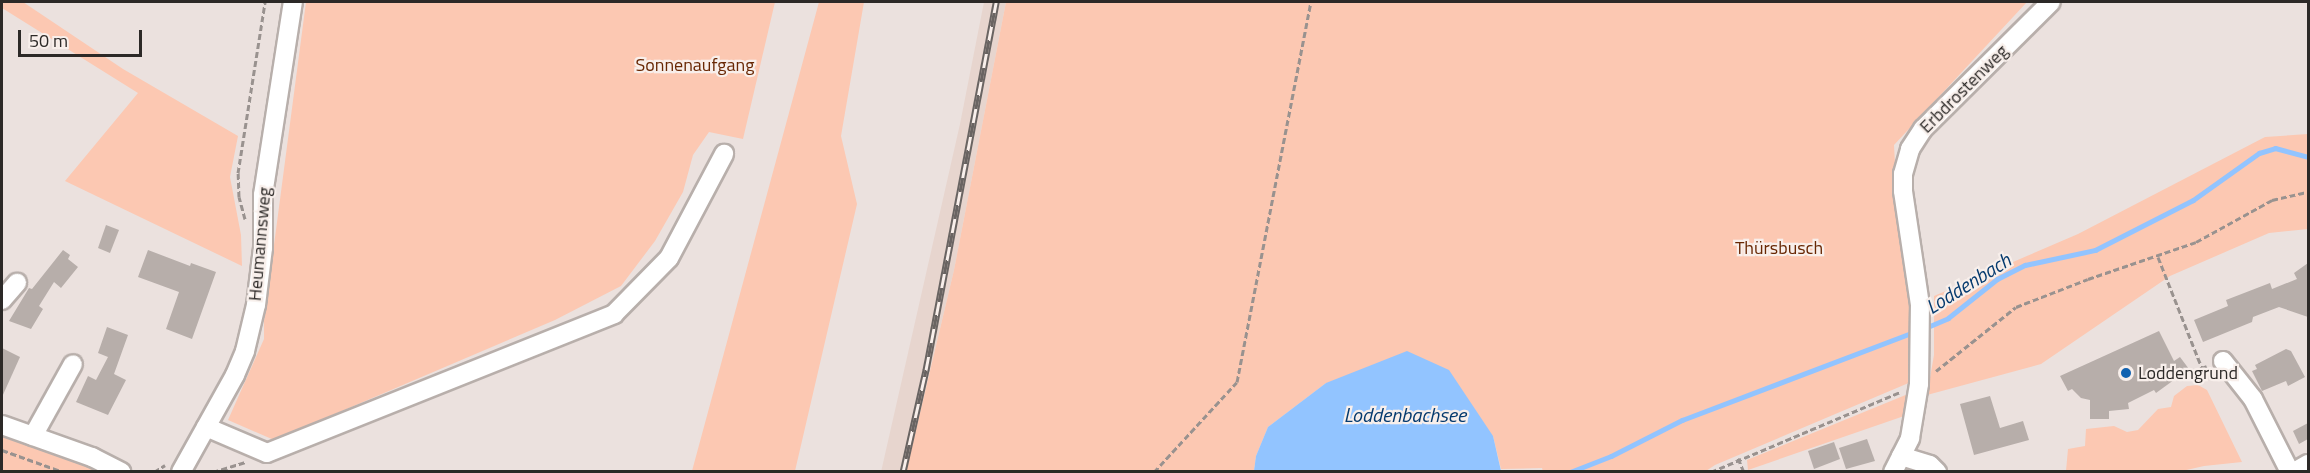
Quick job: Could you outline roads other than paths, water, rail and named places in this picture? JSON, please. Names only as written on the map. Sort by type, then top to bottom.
[{"type":"street","name":"Heumannsweg","points":[[181,471],[235,375],[245,351],[256,305],[263,248],[264,195],[293,2]]},
{"type":"street","name":"Erbdrostenweg","points":[[1897,464],[1910,438],[1919,384],[1920,305],[1903,191],[1903,174],[1910,149],[1923,129],[2051,2]]},
{"type":"street","points":[[206,428],[267,453],[614,314],[669,258],[724,154]]},
{"type":"street","points":[[2,300],[17,283]]},
{"type":"street","points":[[2223,361],[2253,399],[2292,471],[2308,464]]},
{"type":"street","points":[[33,436],[73,364]]},
{"type":"street","points":[[2,424],[92,457],[121,471]]},
{"type":"street","points":[[1897,464],[1930,465],[1937,471]]},
{"type":"water","name":"Loddenbachsee","points":[[1407,351],[1449,370],[1493,436],[1501,471],[1254,471],[1256,456],[1268,427],[1326,383]]},
{"type":"waterway","name":"Loddenbach","points":[[1925,328],[1948,318],[1997,279],[2025,265],[2095,250],[2193,200],[2259,153],[2275,148],[2308,157]]},
{"type":"waterway","name":"Loddenbach","points":[[1570,472],[1611,456],[1682,420],[1916,331]]},
{"type":"railway","points":[[903,472],[926,370],[996,2]]},
{"type":"place","name":"Loddengrund","points":[[2126,373]]},
{"type":"park label","name":"Sonnenaufgang","points":[[695,65]]},
{"type":"park label","name":"Thürsbusch","points":[[1779,248]]}]
